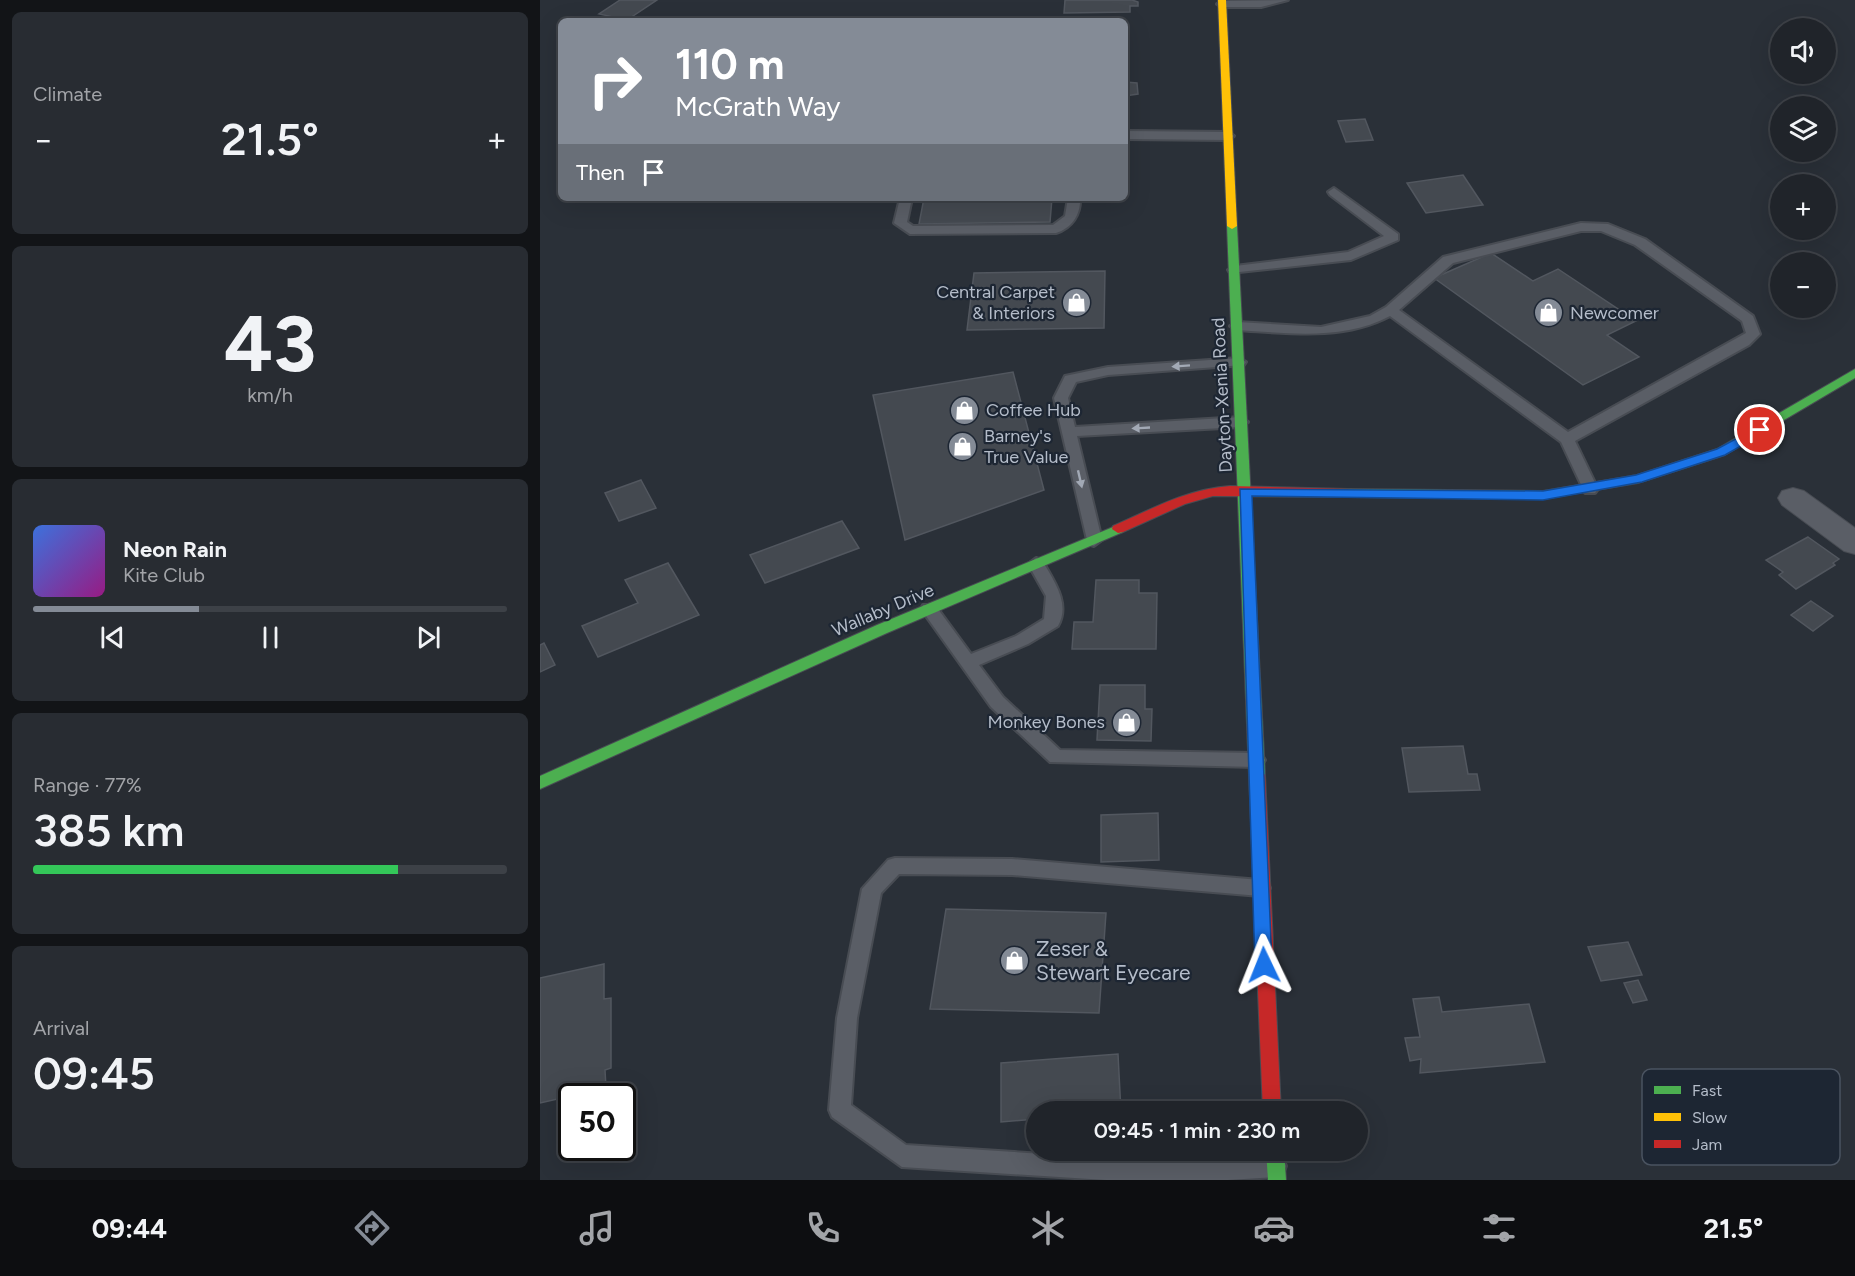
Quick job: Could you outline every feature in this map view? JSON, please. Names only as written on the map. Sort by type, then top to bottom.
[{"type":"main road","name":"Dayton-Xenia Road","points":[[1222,2],[1245,492],[1260,888],[1271,1101]]},
{"type":"main road","name":"Wallaby Drive","points":[[540,783],[929,609],[1208,491],[1233,489],[1245,492],[1543,495],[1590,489],[1638,479],[1721,452],[1855,373]]},
{"type":"street","points":[[1793,498],[1855,543]]},
{"type":"lane","points":[[1222,2],[1261,4],[1283,0]]},
{"type":"lane","points":[[1128,135],[1228,136]]},
{"type":"lane","points":[[1235,270],[1351,256],[1393,237],[1334,192]]},
{"type":"lane","points":[[905,201],[900,223],[910,230],[1056,229],[1070,220],[1075,212],[1074,201]]},
{"type":"lane","points":[[1237,326],[1321,331],[1374,319],[1391,310],[1448,260],[1581,227],[1603,227],[1640,242],[1748,319],[1753,334],[1744,342],[1568,439]]},
{"type":"lane","points":[[1391,310],[1568,439],[1590,489]]},
{"type":"lane","points":[[1094,540],[1061,398],[1070,379],[1108,371],[1239,362]]},
{"type":"lane","points":[[1069,432],[1241,422]]},
{"type":"lane","points":[[968,662],[1022,640],[1052,622],[1054,596],[1036,564]]},
{"type":"lane","points":[[929,609],[997,702],[1056,757],[1256,760]]},
{"type":"lane","points":[[1260,888],[1012,867],[895,866],[872,889],[847,1018],[840,1110],[902,1155],[1167,1177],[1276,1165]]},
{"type":"building","points":[[620,0],[657,0],[630,18],[599,14]]},
{"type":"building","points":[[1065,0],[1132,0],[1138,2],[1138,6],[1130,6],[1130,12],[1064,13]]},
{"type":"building","points":[[1128,82],[1137,83],[1138,94],[1128,96]]},
{"type":"building","points":[[1365,119],[1373,140],[1346,142],[1338,121]]},
{"type":"building","points":[[1463,175],[1483,205],[1426,213],[1407,183]]},
{"type":"building","points":[[923,201],[1052,201],[1050,222],[919,224]]},
{"type":"building","points":[[1491,253],[1533,281],[1558,269],[1636,321],[1607,335],[1639,357],[1583,385],[1434,278]]},
{"type":"building","points":[[1105,271],[1104,328],[967,330],[974,273]]},
{"type":"building","points":[[1013,372],[1044,490],[905,540],[873,395]]},
{"type":"building","points":[[641,480],[656,508],[619,521],[605,493]]},
{"type":"building","points":[[842,521],[859,548],[765,583],[750,555]]},
{"type":"building","points":[[1808,537],[1839,559],[1833,563],[1835,565],[1796,589],[1779,575],[1783,572],[1766,560]]},
{"type":"building","points":[[668,563],[699,615],[598,657],[582,626],[638,603],[625,580]]},
{"type":"building","points":[[1096,580],[1139,580],[1139,593],[1157,593],[1156,649],[1072,649],[1074,622],[1093,622]]},
{"type":"building","points":[[1811,601],[1833,616],[1813,631],[1791,615]]},
{"type":"building","points":[[544,643],[555,665],[540,672],[540,645]]},
{"type":"building","points":[[1100,685],[1145,685],[1145,709],[1152,709],[1151,741],[1097,740]]},
{"type":"building","points":[[1463,746],[1468,774],[1477,774],[1480,790],[1409,792],[1402,748]]},
{"type":"building","points":[[1158,813],[1159,860],[1101,862],[1101,815]]},
{"type":"building","points":[[946,909],[1106,913],[1099,1013],[930,1009]]},
{"type":"building","points":[[1628,942],[1642,975],[1601,981],[1588,947]]},
{"type":"building","points":[[604,964],[604,999],[611,998],[611,1068],[605,1070],[606,1083],[558,1083],[558,1099],[540,1103],[540,978]]},
{"type":"building","points":[[1638,980],[1647,1000],[1633,1003],[1624,983]]},
{"type":"building","points":[[1439,997],[1442,1012],[1529,1004],[1545,1062],[1420,1073],[1421,1059],[1410,1061],[1405,1038],[1420,1037],[1413,999]]},
{"type":"building","points":[[1118,1054],[1120,1101],[1026,1101],[1026,1120],[1001,1122],[1001,1063]]},
{"type":"traffic: fast","points":[[1232,226],[1257,775]]},
{"type":"traffic: fast","points":[[1348,493],[1543,495],[1638,479],[1721,452],[1855,373]]},
{"type":"traffic: fast","points":[[540,783],[882,629],[1118,529]]},
{"type":"traffic: fast","points":[[1276,1161],[1277,1180]]},
{"type":"traffic: slow","points":[[1222,0],[1232,226]]},
{"type":"traffic: jam","points":[[1118,529],[1180,501],[1213,491],[1348,493]]},
{"type":"traffic: jam","points":[[1257,775],[1272,1101]]},
{"type":"place","name":"Central Carpet & Interiors","points":[[1076,302]]},
{"type":"place","name":"Newcomer","points":[[1549,313]]},
{"type":"place","name":"Coffee Hub","points":[[965,410]]},
{"type":"place","name":"Barney's True Value","points":[[963,446]]},
{"type":"place","name":"Monkey Bones","points":[[1126,722]]},
{"type":"place","name":"Zeser & Stewart Eyecare","points":[[1015,961]]},
{"type":"route","points":[[1264,965],[1245,492],[1543,495],[1590,489],[1638,479],[1721,452],[1760,430]]}]
